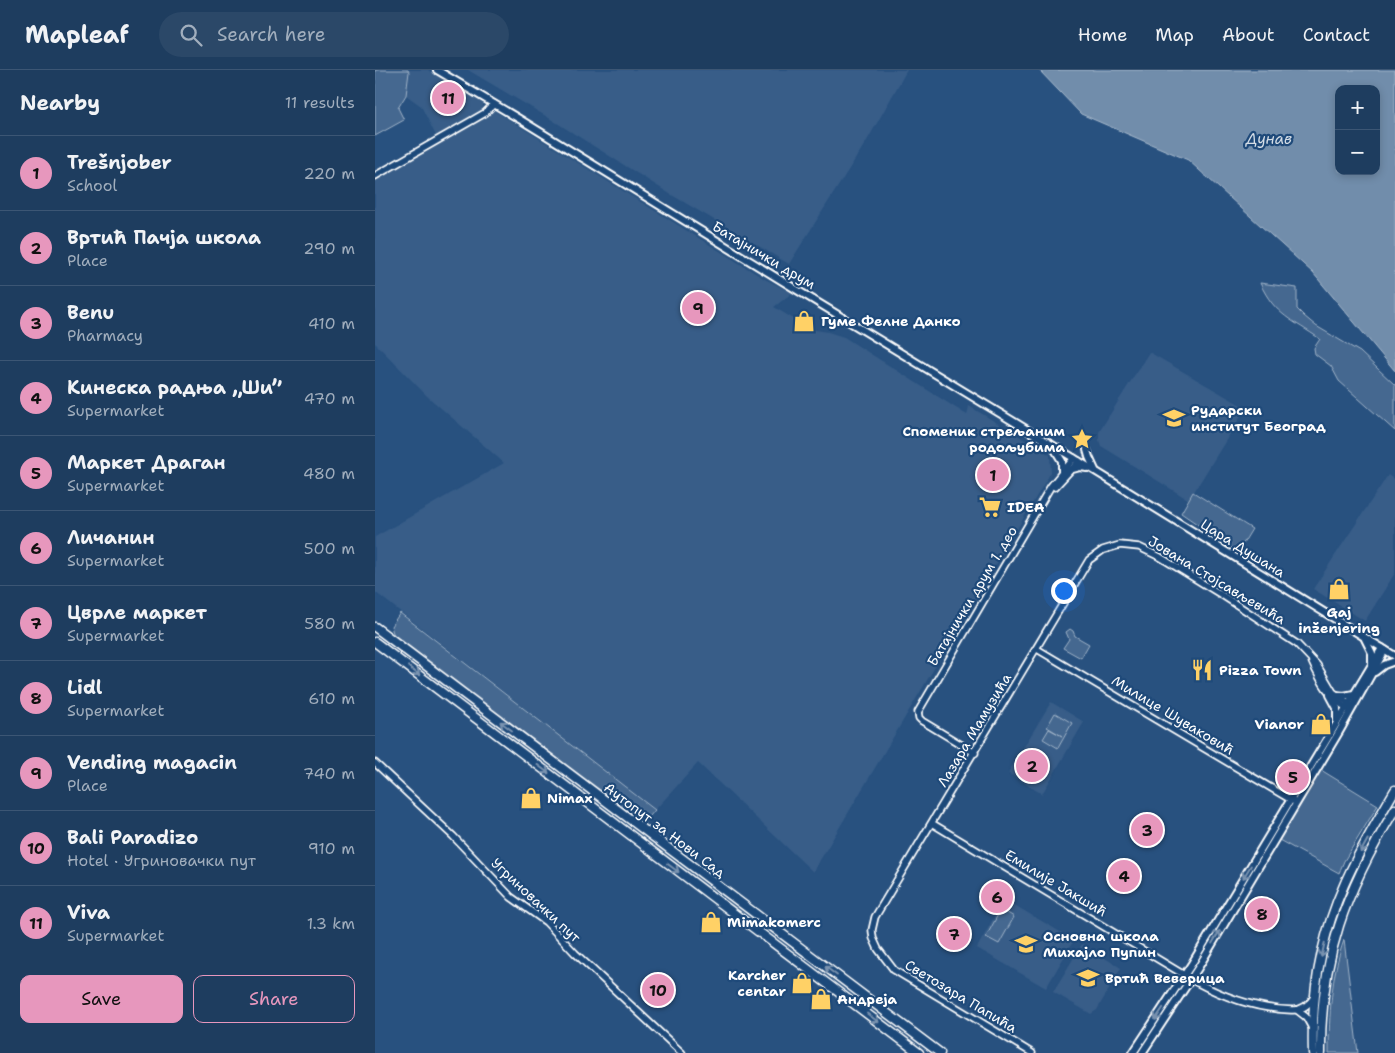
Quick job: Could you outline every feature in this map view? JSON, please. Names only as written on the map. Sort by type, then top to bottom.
[{"type":"main road","name":"Батајнички друм","points":[[437,70],[1076,459]]},
{"type":"main road","points":[[1052,445],[1066,471],[1080,467],[1095,471]]},
{"type":"main road","points":[[1087,450],[1095,471]]},
{"type":"main road","name":"Цара Душана","points":[[1076,459],[1395,656]]},
{"type":"main road","name":"Аутопут за Нови Сад","points":[[375,627],[940,1053]]},
{"type":"main road","points":[[1365,638],[1372,653],[1371,664]]},
{"type":"main road","name":"Аутопут за Нови Сад","points":[[375,642],[919,1053]]},
{"type":"main road","points":[[1142,1053],[1350,707],[1354,694],[1371,664],[1384,649]]},
{"type":"main road","points":[[1370,679],[1384,649]]},
{"type":"main road","points":[[1293,802],[1337,724],[1370,679],[1383,666],[1395,661]]},
{"type":"main road","points":[[1337,724],[1337,708],[1333,695],[1344,696],[1354,694]]},
{"type":"main road","points":[[1313,1053],[1312,1028],[1315,996],[1324,945],[1337,903],[1353,866],[1395,790]]},
{"type":"main road","points":[[1321,1053],[1324,988],[1332,946],[1340,919],[1361,870],[1395,808],[1387,803]]},
{"type":"main road","points":[[1133,1053],[1188,977]]},
{"type":"street","points":[[375,176],[485,113],[494,104]]},
{"type":"street","name":"Батајнички друм 1. део","points":[[975,753],[922,721],[919,718],[918,712],[1051,486],[1076,459]]},
{"type":"street","name":"Јована Стојсављевића","points":[[1037,649],[1089,560],[1108,547],[1126,545],[1139,547],[1217,592],[1297,644],[1311,658],[1321,682],[1333,695],[1350,707]]},
{"type":"street","name":"Лазара Мамузића","points":[[933,824],[1037,649]]},
{"type":"street","name":"Милице Шуваковић","points":[[1037,649],[1293,802]]},
{"type":"street","name":"Угриновачки пут","points":[[375,763],[453,836],[511,897],[546,922],[579,957],[681,1053]]},
{"type":"street","name":"Емилије Јакшић","points":[[933,824],[1188,977],[1220,994],[1241,1002],[1270,1008],[1297,1010]]},
{"type":"street","name":"Светозара Папића","points":[[933,824],[875,917],[872,930],[875,943],[889,964],[897,972],[1032,1053]]},
{"type":"street","points":[[1312,1028],[1306,1017],[1297,1010],[1307,1005],[1315,996]]},
{"type":"shaded area","points":[[375,70],[408,70],[409,72],[406,95],[398,108],[404,120],[375,136]]},
{"type":"shaded area","points":[[408,70],[428,70],[483,103],[483,107],[481,110],[436,136],[421,106],[406,95]]},
{"type":"shaded area","points":[[468,70],[907,70],[868,139],[789,264],[670,194]]},
{"type":"shaded area","points":[[493,110],[763,278],[792,293],[774,307],[810,329],[844,337],[967,415],[969,406],[1050,455],[1051,472],[813,872],[698,763],[655,810],[375,592],[375,537],[504,463],[427,396],[375,343],[375,178]]},
{"type":"shaded area","points":[[1260,283],[1297,288],[1297,309],[1304,316],[1316,326],[1360,352],[1395,385],[1395,431],[1339,381],[1331,366],[1315,354],[1314,348],[1320,339],[1278,310]]},
{"type":"shaded area","name":"Рударски институт Београд","points":[[1149,352],[1246,408],[1189,500],[1101,446],[1099,440],[1099,432]]},
{"type":"shaded area","points":[[1388,475],[1395,480],[1395,573],[1365,621],[1313,589]]},
{"type":"shaded area","points":[[1193,492],[1252,529],[1238,552],[1181,513]]},
{"type":"shaded area","points":[[400,613],[655,810],[644,823],[396,636],[391,626]]},
{"type":"shaded area","points":[[1070,629],[1075,636],[1089,644],[1081,658],[1063,648],[1069,639],[1066,632]]},
{"type":"shaded area","points":[[1051,702],[1084,722],[1042,794],[1008,773]]},
{"type":"shaded area","points":[[1055,713],[1072,723],[1058,748],[1043,739],[1049,729],[1062,736],[1047,727]]},
{"type":"shaded area","points":[[1321,770],[1378,805],[1344,861],[1339,873],[1279,840]]},
{"type":"shaded area","name":"Основна школа Михајло Пупин","points":[[1004,899],[1074,940],[1046,988],[977,948]]},
{"type":"shaded area","points":[[1001,909],[1014,917],[999,944],[986,937]]},
{"type":"shaded area","points":[[1344,940],[1358,1053],[1329,1053],[1332,996],[1336,968]]},
{"type":"shaded area","name":"Вртић Веверица","points":[[1082,944],[1121,968],[1097,1010],[1091,1014],[1053,992]]},
{"type":"water","name":"Дунав","points":[[1039,70],[1395,70],[1395,371],[1313,273],[1188,160],[1081,114]]},
{"type":"place","name":"Viva","points":[[448,98]]},
{"type":"place","name":"Vending magacin","points":[[698,308]]},
{"type":"place","name":"Гуме Фелне Данко","points":[[804,321]]},
{"type":"place","name":"Рударски институт Београд","points":[[1174,418]]},
{"type":"place","name":"Споменик стрељаним родољубима","points":[[1082,439]]},
{"type":"place","name":"Trešnjober","points":[[993,475]]},
{"type":"place","name":"IDEA","points":[[990,507]]},
{"type":"place","name":"Gaj inženjering","points":[[1339,589]]},
{"type":"place","name":"Pizza Town","points":[[1202,670]]},
{"type":"place","name":"Vianor","points":[[1321,724]]},
{"type":"place","name":"Вртић Пачја школа","points":[[1032,766]]},
{"type":"place","name":"Маркет Драган","points":[[1293,777]]},
{"type":"place","name":"Nimax","points":[[531,798]]},
{"type":"place","name":"Benu","points":[[1147,830]]},
{"type":"place","name":"Кинеска радња „Ши”","points":[[1124,876]]},
{"type":"place","name":"Личанин","points":[[997,897]]},
{"type":"place","name":"Lidl","points":[[1262,914]]},
{"type":"place","name":"Mimakomerc","points":[[711,922]]},
{"type":"place","name":"Цврле маркет","points":[[954,934]]},
{"type":"place","name":"Основна школа Михајло Пупин","points":[[1026,944]]},
{"type":"place","name":"Вртић Веверица","points":[[1088,978]]},
{"type":"place","name":"Karcher centar","points":[[802,983]]},
{"type":"place","name":"Bali Paradizo","points":[[658,990]]},
{"type":"place","name":"Андреја","points":[[821,999]]}]
